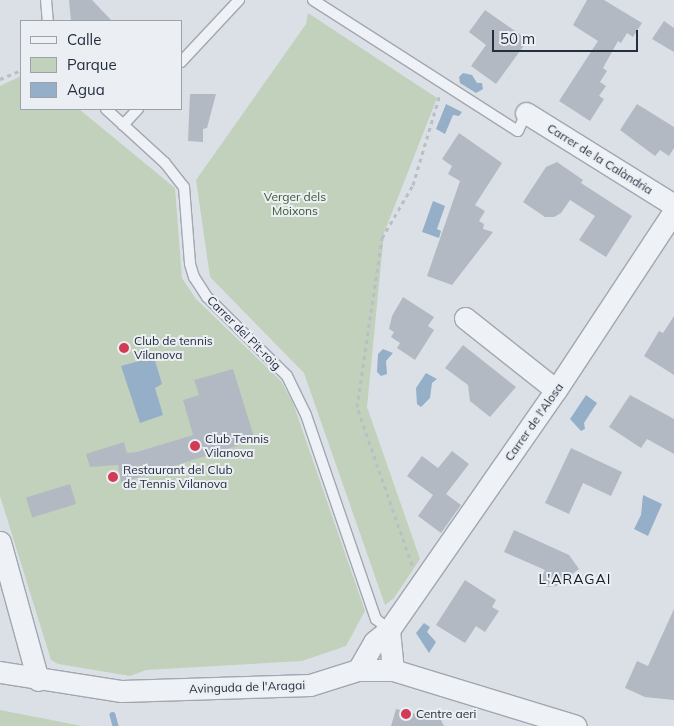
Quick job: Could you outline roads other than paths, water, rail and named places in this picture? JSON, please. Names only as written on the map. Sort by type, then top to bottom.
[{"type":"street","name":"Carrer de la Calàndria","points":[[526,113],[674,205]]},
{"type":"street","name":"Carrer de l'Alosa","points":[[358,670],[374,642],[389,630],[556,390],[674,211]]},
{"type":"street","points":[[465,318],[556,390]]},
{"type":"street","points":[[0,542],[38,680]]},
{"type":"street","points":[[389,630],[393,670]]},
{"type":"street","name":"Avinguda de l'Aragai","points":[[0,672],[38,680],[122,691],[300,686],[358,670],[393,670],[576,726]]},
{"type":"lane","points":[[46,0],[48,20]]},
{"type":"lane","points":[[182,61],[239,0]]},
{"type":"lane","points":[[312,0],[518,131],[526,113]]},
{"type":"lane","name":"Carrer del Pit-roig","points":[[107,110],[165,163],[184,187],[194,277],[207,297],[287,376],[306,415],[376,619],[389,630]]},
{"type":"lane","points":[[123,125],[137,110]]},
{"type":"water","points":[[463,73],[472,75],[477,83],[482,83],[483,89],[476,93],[460,83],[459,77]]},
{"type":"water","points":[[446,104],[462,112],[459,116],[453,115],[445,134],[436,129]]},
{"type":"water","points":[[433,201],[445,206],[437,229],[441,231],[439,238],[422,232]]},
{"type":"water","points":[[383,349],[393,353],[386,361],[387,374],[381,376],[377,372],[378,354]]},
{"type":"water","points":[[154,357],[162,384],[155,388],[163,415],[140,423],[121,366]]},
{"type":"water","points":[[426,373],[437,379],[432,383],[430,398],[421,407],[417,404],[416,388]]},
{"type":"water","points":[[586,395],[597,403],[584,423],[585,429],[581,431],[570,419]]},
{"type":"water","points":[[643,495],[662,504],[648,536],[634,529],[641,515]]},
{"type":"water","points":[[424,623],[430,627],[427,632],[436,642],[429,653],[416,633]]},
{"type":"waterway","points":[[113,715],[116,726]]},
{"type":"place","name":"Club de tennis Vilanova","points":[[124,348]]},
{"type":"place","name":"Club Tennis Vilanova","points":[[195,446]]},
{"type":"place","name":"Restaurant del Club de Tennis Vilanova","points":[[113,477]]},
{"type":"place","name":"Centre aeri","points":[[406,714]]},
{"type":"district","name":"L'ARAGAI","points":[[575,579]]},
{"type":"park label","name":"Verger dels Moixons","points":[[295,204]]}]
